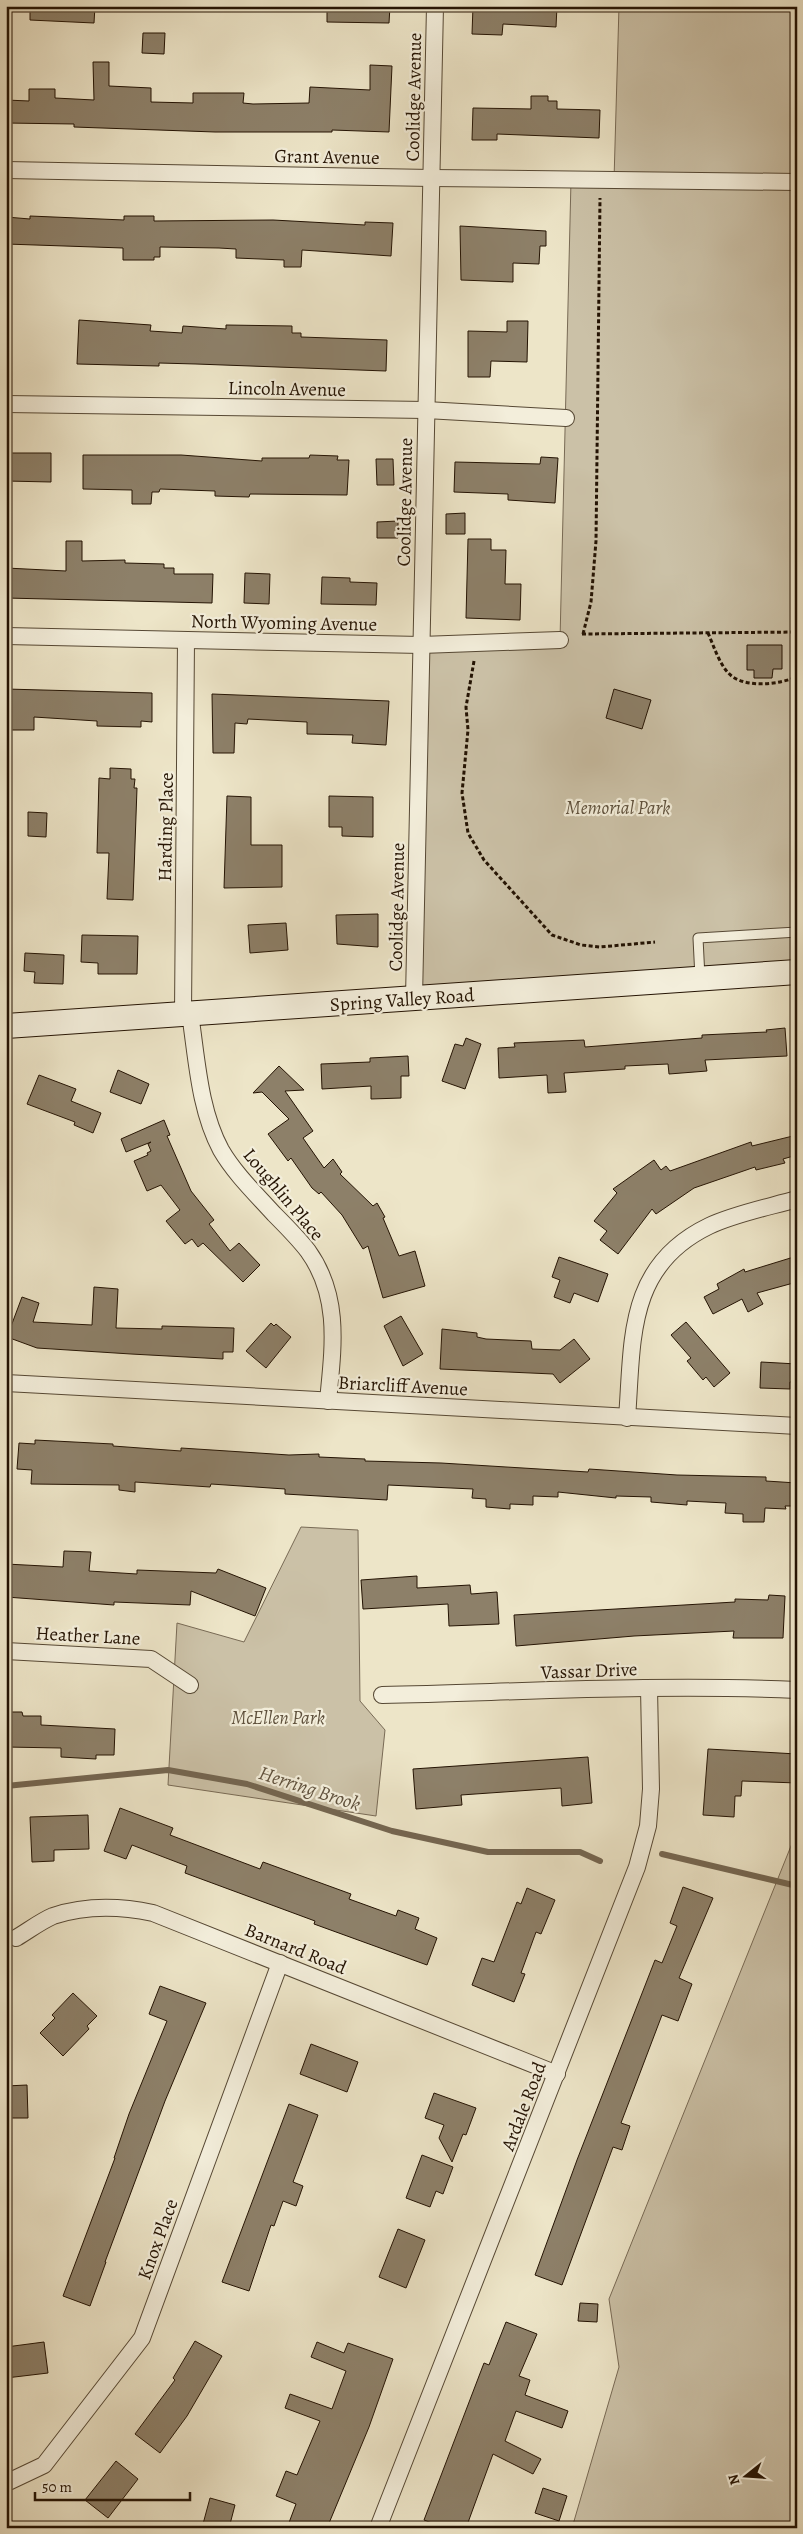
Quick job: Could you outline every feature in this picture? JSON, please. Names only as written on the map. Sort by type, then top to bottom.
[{"type":"street","name":"Coolidge Avenue","points":[[414,998],[435,6]]},
{"type":"street","name":"Grant Avenue","points":[[6,170],[431,178],[797,182]]},
{"type":"street","name":"Lincoln Avenue","points":[[6,404],[426,410],[566,418]]},
{"type":"street","name":"North Wyoming Avenue","points":[[6,636],[421,645],[560,640]]},
{"type":"street","name":"Harding Place","points":[[186,640],[186,1014]]},
{"type":"street","name":"Spring Valley Road","points":[[6,1026],[797,972]]},
{"type":"street","name":"Loughlin Place","points":[[186,1014],[206,1117],[222,1150],[242,1179],[304,1246],[323,1278],[332,1305],[334,1331],[328,1401]]},
{"type":"street","points":[[627,1418],[634,1324],[641,1298],[652,1276],[668,1255],[690,1237],[710,1225],[797,1199]]},
{"type":"street","name":"Briarcliff Avenue","points":[[6,1383],[797,1426]]},
{"type":"street","name":"Heather Lane","points":[[6,1651],[151,1659],[190,1685]]},
{"type":"street","name":"Vassar Drive","points":[[382,1696],[649,1688],[724,1687],[797,1690]]},
{"type":"street","name":"Ardale Road","points":[[378,2528],[637,1867],[648,1826],[652,1789],[649,1688]]},
{"type":"street","name":"Barnard Road","points":[[16,1938],[52,1917],[88,1909],[125,1908],[153,1913],[557,2074]]},
{"type":"street","name":"Knox Place","points":[[6,2483],[44,2465],[142,2338],[280,1963]]},
{"type":"lane","points":[[700,978],[698,938],[797,932]]},
{"type":"path","points":[[583,634],[591,602],[596,541],[600,180]]},
{"type":"path","points":[[708,632],[722,664],[732,676],[750,683],[783,682],[797,677]]},
{"type":"path","points":[[560,640],[583,634],[797,632]]},
{"type":"path","points":[[476,643],[466,707],[468,730],[462,793],[468,832],[484,860],[552,935],[581,945],[600,946],[655,942]]},
{"type":"green space","name":"Memorial Park","points":[[619,6],[797,6],[797,972],[414,998],[421,645],[560,640],[571,180],[614,180]]},
{"type":"green space","name":"McEllen Park","points":[[301,1527],[358,1530],[360,1701],[385,1730],[376,1816],[168,1785],[177,1623],[244,1642]]},
{"type":"green space","points":[[797,1831],[797,2528],[572,2528],[619,2367],[609,2299]]},
{"type":"building","points":[[30,6],[95,6],[94,23],[30,20]]},
{"type":"building","points":[[327,6],[390,6],[389,23],[327,22]]},
{"type":"building","points":[[473,6],[557,6],[556,27],[503,24],[502,35],[472,34]]},
{"type":"building","points":[[143,33],[165,33],[164,54],[142,53]]},
{"type":"building","points":[[93,62],[109,62],[109,86],[151,88],[151,102],[193,103],[193,93],[244,93],[243,103],[253,104],[309,103],[310,87],[370,90],[370,65],[392,66],[389,132],[332,130],[332,132],[215,132],[74,127],[74,124],[6,123],[6,100],[29,101],[29,89],[55,89],[55,98],[94,100]]},
{"type":"building","points":[[531,96],[548,96],[548,101],[557,101],[557,109],[600,110],[599,138],[497,134],[497,140],[472,140],[473,108],[531,109]]},
{"type":"building","points":[[30,216],[124,220],[124,216],[154,216],[154,221],[273,220],[365,225],[365,222],[393,223],[391,256],[302,250],[301,267],[284,267],[284,260],[236,258],[236,249],[160,247],[160,257],[154,257],[154,260],[123,260],[123,248],[6,244],[6,217],[30,219]]},
{"type":"building","points":[[460,226],[546,231],[546,246],[540,246],[539,264],[513,263],[513,282],[461,280]]},
{"type":"building","points":[[79,320],[151,325],[150,331],[182,333],[183,326],[226,329],[226,325],[292,326],[292,333],[301,333],[301,337],[387,340],[386,371],[159,363],[159,366],[77,364]]},
{"type":"building","points":[[507,321],[528,321],[527,362],[491,361],[490,377],[468,377],[468,331],[507,332]]},
{"type":"building","points":[[6,453],[51,453],[51,482],[6,481]]},
{"type":"building","points":[[83,455],[181,455],[262,461],[262,458],[309,458],[310,455],[338,456],[337,460],[349,460],[347,495],[250,494],[249,497],[215,496],[215,491],[160,489],[159,492],[152,492],[151,504],[132,504],[132,490],[83,489]]},
{"type":"building","points":[[541,457],[558,458],[555,503],[508,500],[508,494],[454,492],[455,462],[540,464]]},
{"type":"building","points":[[376,459],[393,459],[394,485],[377,485]]},
{"type":"building","points":[[465,513],[465,534],[446,534],[446,514]]},
{"type":"building","points":[[398,521],[398,538],[377,538],[377,522]]},
{"type":"building","points":[[468,539],[491,539],[491,550],[506,550],[505,584],[521,584],[520,620],[466,618]]},
{"type":"building","points":[[66,541],[82,541],[82,561],[125,560],[125,563],[164,564],[164,568],[174,568],[174,574],[213,574],[212,603],[6,598],[6,568],[66,571]]},
{"type":"building","points":[[245,573],[270,574],[269,604],[244,603]]},
{"type":"building","points":[[322,577],[350,578],[350,582],[377,583],[376,605],[321,604]]},
{"type":"building","points":[[747,645],[782,645],[782,669],[773,669],[772,678],[754,678],[754,670],[747,670]]},
{"type":"building","points":[[6,689],[152,693],[152,722],[141,721],[141,727],[97,726],[97,721],[34,717],[34,730],[6,730]]},
{"type":"building","points":[[614,689],[651,700],[642,729],[606,718]]},
{"type":"building","points":[[212,694],[389,701],[386,745],[352,743],[353,735],[307,734],[307,722],[248,719],[247,724],[235,723],[234,753],[213,753]]},
{"type":"building","points":[[110,768],[131,769],[131,779],[135,779],[134,788],[137,788],[133,900],[107,899],[109,853],[97,853],[99,778],[110,779]]},
{"type":"building","points":[[227,796],[251,797],[251,845],[282,845],[282,887],[224,888]]},
{"type":"building","points":[[329,796],[373,797],[373,837],[342,836],[342,827],[329,827]]},
{"type":"building","points":[[28,812],[47,813],[46,837],[28,836]]},
{"type":"building","points":[[378,914],[378,947],[337,944],[336,915]]},
{"type":"building","points":[[286,923],[288,950],[250,953],[248,925]]},
{"type":"building","points":[[82,935],[138,936],[137,974],[98,974],[98,963],[81,962]]},
{"type":"building","points":[[25,953],[64,955],[63,984],[34,983],[35,972],[24,971]]},
{"type":"building","points":[[785,1028],[787,1056],[705,1060],[707,1071],[669,1074],[668,1064],[625,1066],[625,1069],[564,1073],[566,1092],[548,1093],[547,1075],[499,1078],[498,1048],[515,1047],[514,1043],[584,1040],[585,1047],[702,1038],[702,1035],[767,1032],[766,1030]]},
{"type":"building","points":[[466,1038],[481,1044],[465,1089],[442,1081],[455,1044],[463,1046]]},
{"type":"building","points":[[408,1056],[409,1076],[401,1076],[401,1098],[371,1099],[371,1086],[322,1089],[321,1064],[370,1062],[370,1058]]},
{"type":"building","points":[[279,1066],[304,1090],[285,1091],[313,1131],[303,1138],[324,1168],[333,1159],[342,1172],[340,1174],[373,1206],[377,1203],[385,1217],[383,1218],[399,1256],[415,1251],[425,1286],[383,1298],[368,1246],[363,1249],[342,1215],[321,1192],[319,1194],[312,1188],[291,1158],[288,1161],[268,1134],[289,1119],[262,1092],[253,1093]]},
{"type":"building","points":[[118,1070],[149,1084],[141,1104],[110,1092]]},
{"type":"building","points":[[39,1075],[76,1089],[71,1101],[101,1113],[93,1133],[74,1125],[75,1122],[27,1104]]},
{"type":"building","points":[[164,1120],[170,1135],[167,1136],[191,1191],[214,1220],[209,1224],[230,1251],[239,1243],[260,1265],[243,1282],[203,1243],[198,1247],[192,1239],[185,1244],[166,1221],[180,1210],[161,1185],[147,1191],[134,1161],[148,1155],[147,1153],[151,1151],[148,1144],[151,1142],[126,1152],[121,1139]]},
{"type":"building","points":[[797,1135],[797,1155],[783,1159],[785,1163],[756,1170],[755,1167],[694,1188],[656,1214],[652,1209],[618,1254],[600,1240],[607,1231],[594,1221],[617,1193],[613,1189],[654,1160],[661,1170],[666,1166],[670,1171],[751,1142],[752,1146]]},
{"type":"building","points":[[797,1256],[797,1282],[757,1293],[763,1304],[748,1312],[742,1299],[713,1314],[704,1297],[719,1289],[717,1284],[744,1269],[745,1272]]},
{"type":"building","points":[[559,1257],[608,1274],[598,1302],[574,1293],[570,1303],[554,1297],[560,1280],[552,1277]]},
{"type":"building","points":[[94,1287],[118,1289],[116,1328],[162,1329],[162,1326],[234,1328],[233,1352],[223,1352],[223,1359],[37,1348],[7,1337],[22,1297],[39,1303],[33,1322],[92,1325]]},
{"type":"building","points":[[401,1316],[423,1354],[403,1366],[384,1326]]},
{"type":"building","points":[[686,1322],[730,1373],[714,1387],[706,1377],[703,1380],[687,1361],[691,1358],[671,1335]]},
{"type":"building","points":[[271,1323],[274,1326],[276,1324],[291,1337],[266,1368],[246,1351]]},
{"type":"building","points":[[442,1329],[477,1333],[477,1337],[486,1339],[531,1341],[532,1349],[560,1350],[574,1339],[590,1359],[560,1383],[553,1374],[440,1369]]},
{"type":"building","points":[[761,1362],[797,1364],[797,1382],[790,1382],[790,1389],[760,1388]]},
{"type":"building","points":[[35,1440],[113,1444],[113,1446],[181,1451],[181,1448],[289,1455],[319,1454],[319,1457],[365,1459],[365,1461],[441,1463],[588,1472],[589,1469],[677,1475],[766,1477],[766,1481],[797,1483],[797,1506],[785,1506],[786,1509],[765,1508],[764,1522],[743,1522],[743,1514],[725,1513],[726,1503],[687,1501],[687,1505],[651,1502],[651,1497],[616,1496],[616,1498],[558,1492],[558,1497],[533,1496],[533,1505],[510,1504],[510,1509],[486,1507],[486,1499],[472,1498],[473,1489],[388,1485],[387,1500],[285,1494],[285,1489],[211,1484],[210,1487],[135,1482],[135,1492],[119,1490],[119,1485],[31,1484],[32,1470],[17,1469],[19,1443],[35,1444]]},
{"type":"building","points":[[64,1551],[91,1552],[89,1571],[137,1574],[137,1570],[216,1573],[218,1569],[266,1588],[255,1616],[191,1591],[190,1605],[114,1602],[114,1605],[6,1597],[6,1564],[63,1567]]},
{"type":"building","points":[[417,1576],[417,1588],[470,1585],[471,1594],[497,1592],[499,1624],[449,1626],[448,1604],[363,1609],[361,1580]]},
{"type":"building","points":[[769,1595],[785,1596],[783,1638],[733,1638],[734,1631],[634,1636],[516,1646],[514,1615],[735,1602],[735,1599],[768,1600]]},
{"type":"building","points":[[6,1712],[22,1712],[23,1716],[41,1716],[41,1725],[115,1729],[114,1755],[96,1755],[96,1759],[61,1757],[61,1748],[6,1747]]},
{"type":"building","points":[[708,1749],[797,1754],[797,1783],[742,1781],[741,1796],[735,1796],[734,1817],[703,1815]]},
{"type":"building","points":[[588,1757],[592,1803],[562,1806],[561,1788],[461,1795],[462,1805],[416,1809],[413,1769]]},
{"type":"building","points":[[120,1808],[173,1828],[170,1835],[260,1869],[263,1862],[351,1894],[349,1899],[396,1916],[398,1910],[419,1918],[415,1929],[437,1938],[427,1965],[314,1924],[315,1921],[185,1873],[187,1866],[132,1845],[126,1859],[104,1851]]},
{"type":"building","points":[[88,1815],[89,1849],[54,1850],[54,1861],[32,1862],[30,1817]]},
{"type":"building","points":[[683,1887],[713,1898],[679,1978],[692,1984],[678,2021],[662,2015],[621,2123],[630,2126],[622,2150],[613,2147],[562,2285],[535,2275],[577,2160],[655,1960],[662,1963],[677,1926],[670,1923]]},
{"type":"building","points":[[527,1888],[555,1900],[541,1934],[536,1932],[521,1973],[525,1974],[514,2002],[472,1985],[482,1958],[494,1962],[517,1902],[521,1904]]},
{"type":"building","points":[[160,1986],[206,2003],[165,2101],[90,2306],[63,2296],[115,2158],[129,2114],[167,2021],[149,2014]]},
{"type":"building","points":[[73,1993],[97,2016],[87,2026],[89,2029],[63,2056],[40,2033],[55,2018],[52,2015]]},
{"type":"building","points":[[311,2044],[358,2062],[347,2092],[300,2074]]},
{"type":"building","points":[[27,2085],[28,2118],[6,2118],[6,2086]]},
{"type":"building","points":[[434,2093],[476,2108],[466,2135],[463,2134],[452,2162],[439,2138],[444,2125],[425,2118]]},
{"type":"building","points":[[289,2104],[318,2115],[293,2182],[303,2186],[296,2206],[283,2201],[274,2226],[271,2225],[249,2291],[222,2282]]},
{"type":"building","points":[[422,2155],[453,2167],[443,2194],[436,2191],[430,2207],[406,2198]]},
{"type":"building","points":[[398,2229],[425,2240],[406,2288],[379,2277]]},
{"type":"building","points":[[580,2303],[598,2304],[597,2322],[578,2321]]},
{"type":"building","points":[[506,2322],[537,2334],[519,2376],[530,2380],[525,2395],[568,2411],[562,2428],[516,2411],[505,2441],[541,2459],[533,2474],[493,2454],[466,2528],[445,2528],[424,2520],[484,2363],[489,2365]]},
{"type":"building","points":[[195,2341],[222,2356],[187,2416],[160,2453],[135,2434],[175,2380],[173,2378]]},
{"type":"building","points":[[44,2342],[48,2373],[6,2378],[6,2347]]},
{"type":"building","points":[[317,2342],[344,2353],[348,2343],[393,2359],[369,2427],[327,2528],[287,2528],[296,2504],[276,2496],[286,2471],[297,2475],[320,2421],[285,2408],[290,2394],[332,2409],[346,2371],[311,2357]]},
{"type":"building","points":[[116,2461],[138,2479],[108,2518],[85,2500]]},
{"type":"building","points":[[543,2488],[567,2496],[559,2521],[535,2513]]},
{"type":"building","points":[[210,2498],[235,2505],[229,2528],[203,2524]]},
{"type":"waterway","name":"Herring Brook","points":[[6,1786],[168,1770],[247,1784],[392,1831],[488,1852],[580,1852],[600,1861]]},
{"type":"waterway","name":"Herring Brook","points":[[662,1854],[797,1886]]}]
